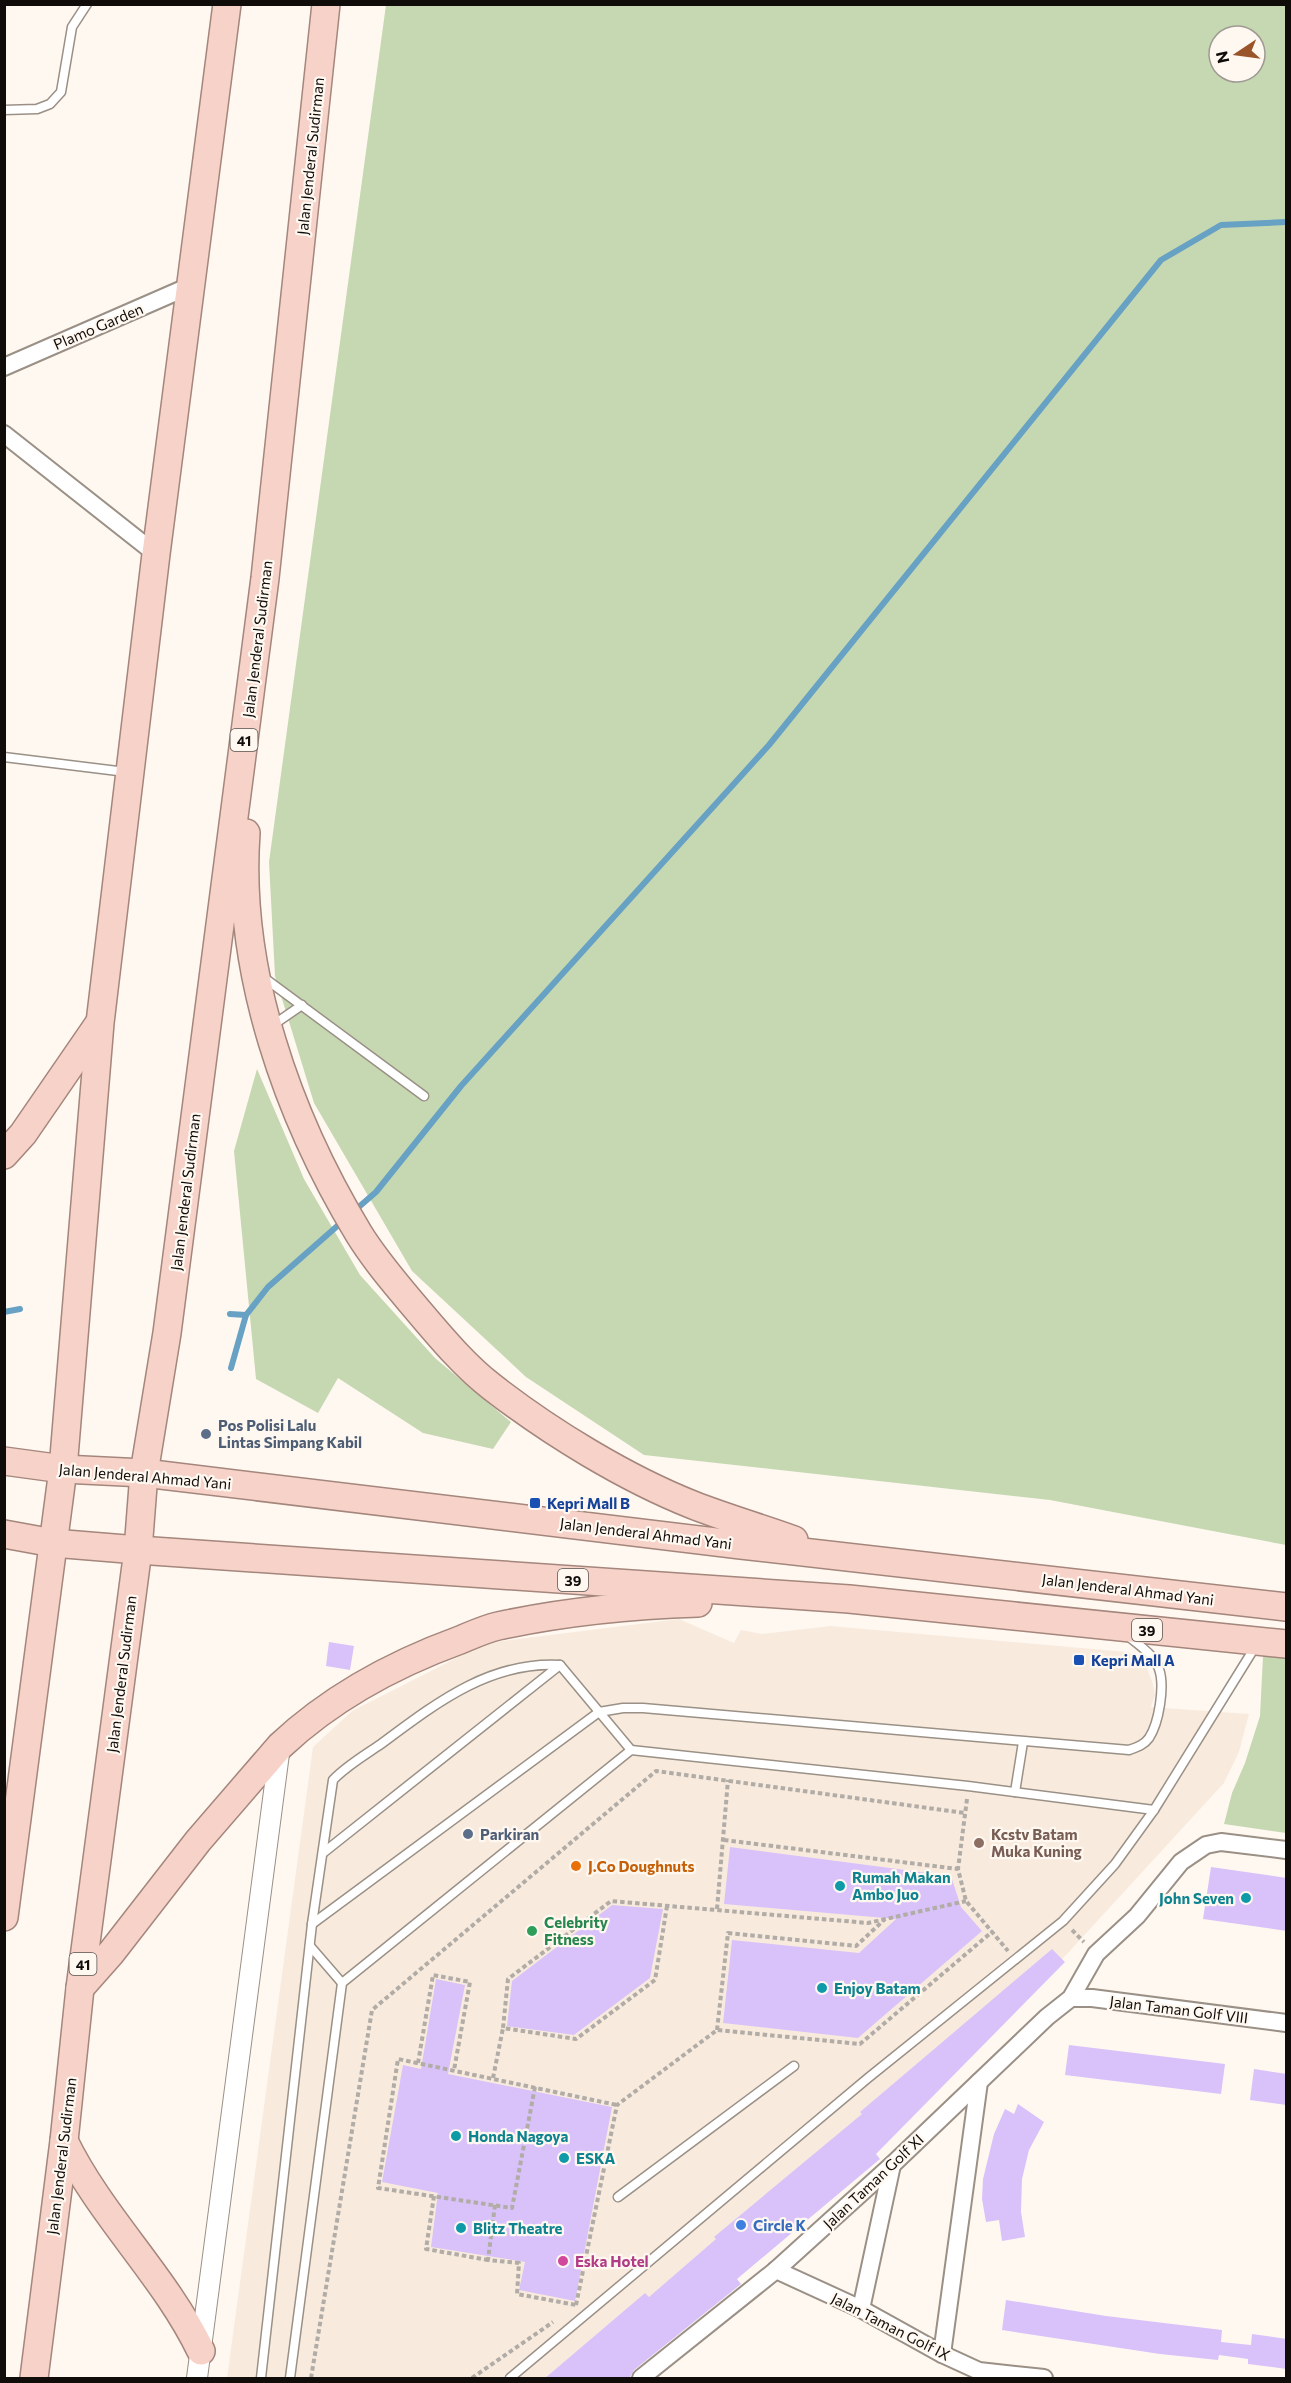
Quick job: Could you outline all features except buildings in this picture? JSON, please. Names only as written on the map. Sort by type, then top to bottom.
[{"type":"highway","points":[[4,1917],[63,1469],[100,1023],[156,554],[227,4]]},
{"type":"highway","name":"Jalan Jenderal Sudirman","points":[[34,2379],[64,2141],[80,1988],[138,1550],[144,1473],[167,1333],[265,578],[326,4]]},
{"type":"highway","points":[[265,578],[246,840],[247,919],[255,971],[268,1028],[294,1104],[359,1234],[386,1273],[446,1343],[490,1386],[540,1422],[592,1454],[692,1505],[844,1557]]},
{"type":"highway","points":[[4,1155],[23,1134],[100,1023]]},
{"type":"highway","name":"Jalan Jenderal Ahmad Yani","points":[[4,1461],[63,1469],[144,1473],[844,1557],[1287,1607]]},
{"type":"highway","name":"39","points":[[4,1534],[53,1543],[138,1550],[849,1599],[1287,1644]]},
{"type":"highway","points":[[1008,1616],[1012,1575]]},
{"type":"highway","points":[[80,1988],[111,1953],[198,1841],[280,1746],[295,1732],[358,1686],[432,1650],[496,1626],[577,1614],[672,1604],[849,1599]]},
{"type":"highway","points":[[64,2141],[97,2200],[188,2324],[201,2351]]},
{"type":"street","name":"Plamo Garden","points":[[4,366],[192,285]]},
{"type":"street","points":[[4,434],[156,554]]},
{"type":"street","points":[[197,2379],[280,1746]]},
{"type":"street","points":[[1071,1998],[1096,1954],[1137,1916],[1181,1862],[1206,1845],[1221,1842],[1287,1850]]},
{"type":"street","name":"Jalan Taman Golf VIII","points":[[1071,1998],[1092,1998],[1287,2023]]},
{"type":"street","name":"Jalan Taman Golf XI","points":[[640,2379],[776,2270],[892,2165],[1047,2016],[1071,1998]]},
{"type":"street","points":[[942,2354],[979,2082]]},
{"type":"street","points":[[861,2309],[892,2165]]},
{"type":"street","name":"Jalan Taman Golf IX","points":[[776,2270],[861,2309],[942,2354],[979,2371],[1044,2379]]},
{"type":"lane","points":[[4,110],[37,109],[50,104],[61,92],[72,27],[87,4]]},
{"type":"lane","points":[[4,756],[130,772]]},
{"type":"lane","points":[[255,971],[424,1096]]},
{"type":"lane","points":[[268,1028],[302,1005]]},
{"type":"lane","points":[[312,1924],[599,1712],[623,1708],[643,1708],[1120,1751],[1130,1750],[1138,1747],[1150,1737],[1161,1700],[1160,1670],[1151,1656],[1117,1627]]},
{"type":"lane","points":[[510,2379],[868,2078],[1063,1922],[1115,1864],[1154,1810],[1258,1641]]},
{"type":"lane","points":[[560,1665],[631,1750],[968,1785],[1154,1810]]},
{"type":"lane","points":[[261,2379],[312,1924],[335,1777],[445,1697],[497,1674],[532,1666],[560,1665]]},
{"type":"lane","points":[[323,1853],[560,1665]]},
{"type":"lane","points":[[1015,1791],[1023,1742]]},
{"type":"lane","points":[[290,2379],[342,1983],[631,1750]]},
{"type":"lane","points":[[310,1946],[342,1983]]},
{"type":"lane","points":[[618,2197],[794,2066]]},
{"type":"path","points":[[311,2379],[372,2010],[656,1770],[965,1813]]},
{"type":"path","points":[[717,1909],[728,1780]]},
{"type":"path","points":[[968,1785],[958,1869],[966,1901],[1014,1959]]},
{"type":"path","points":[[724,1840],[958,1869]]},
{"type":"path","points":[[493,2078],[508,1980],[611,1901],[868,1923],[966,1901]]},
{"type":"path","points":[[502,2028],[576,2039],[655,1980],[667,1906]]},
{"type":"path","points":[[717,2030],[728,1933],[856,1946],[885,1919]]},
{"type":"path","points":[[1063,1922],[1096,1954]]},
{"type":"path","points":[[567,2312],[576,2305],[617,2105],[717,2030],[860,2044],[993,1931]]},
{"type":"path","points":[[418,2063],[433,1975],[470,1982],[454,2070]]},
{"type":"path","points":[[535,2087],[512,2208],[378,2188],[398,2059],[493,2078],[535,2087],[617,2105]]},
{"type":"path","points":[[434,2196],[426,2249],[519,2263],[517,2294],[576,2305]]},
{"type":"path","points":[[488,2260],[495,2205]]},
{"type":"path","points":[[472,2379],[557,2319]]},
{"type":"shaded area","points":[[679,1619],[734,1643],[741,1630],[762,1634],[831,1626],[1127,1652],[1145,1663],[1155,1695],[1151,1707],[1249,1714],[1239,1752],[1224,1783],[1067,1954],[919,2105],[613,2378],[227,2378],[313,1747],[352,1711],[486,1643]]},
{"type":"green space","points":[[386,5],[1286,5],[1286,1545],[1050,1500],[644,1455],[526,1377],[412,1271],[314,1103],[275,976],[269,862]]},
{"type":"green space","points":[[257,1069],[304,1179],[360,1275],[435,1358],[511,1422],[493,1449],[423,1433],[338,1378],[318,1413],[256,1379],[234,1151]]},
{"type":"green space","points":[[1263,1656],[1286,1657],[1286,1833],[1224,1824],[1232,1793],[1245,1763],[1260,1716]]},
{"type":"waterway","points":[[353,1212],[376,1192],[461,1086],[769,745],[1161,260],[1221,225],[1286,222]]},
{"type":"waterway","points":[[231,1368],[246,1315],[268,1287],[343,1221]]},
{"type":"waterway","points":[[4,1312],[20,1309]]},
{"type":"waterway","points":[[230,1314],[246,1315]]},
{"type":"place","name":"Pos Polisi Lalu Lintas Simpang Kabil","points":[[206,1434]]},
{"type":"place","name":"Kepri Mall B","points":[[535,1503]]},
{"type":"place","name":"Kepri Mall A","points":[[1079,1660]]},
{"type":"place","name":"Parkiran","points":[[468,1834]]},
{"type":"place","name":"Kcstv Batam Muka Kuning","points":[[979,1843]]},
{"type":"place","name":"J.Co Doughnuts","points":[[576,1866]]},
{"type":"place","name":"Rumah Makan Ambo Juo","points":[[840,1886]]},
{"type":"place","name":"John Seven","points":[[1246,1898]]},
{"type":"place","name":"Celebrity Fitness","points":[[532,1931]]},
{"type":"place","name":"Enjoy Batam","points":[[822,1988]]},
{"type":"place","name":"Honda Nagoya","points":[[456,2136]]},
{"type":"place","name":"ESKA","points":[[564,2158]]},
{"type":"place","name":"Circle K","points":[[741,2225]]},
{"type":"place","name":"Blitz Theatre","points":[[461,2228]]},
{"type":"place","name":"Eska Hotel","points":[[563,2261]]}]
